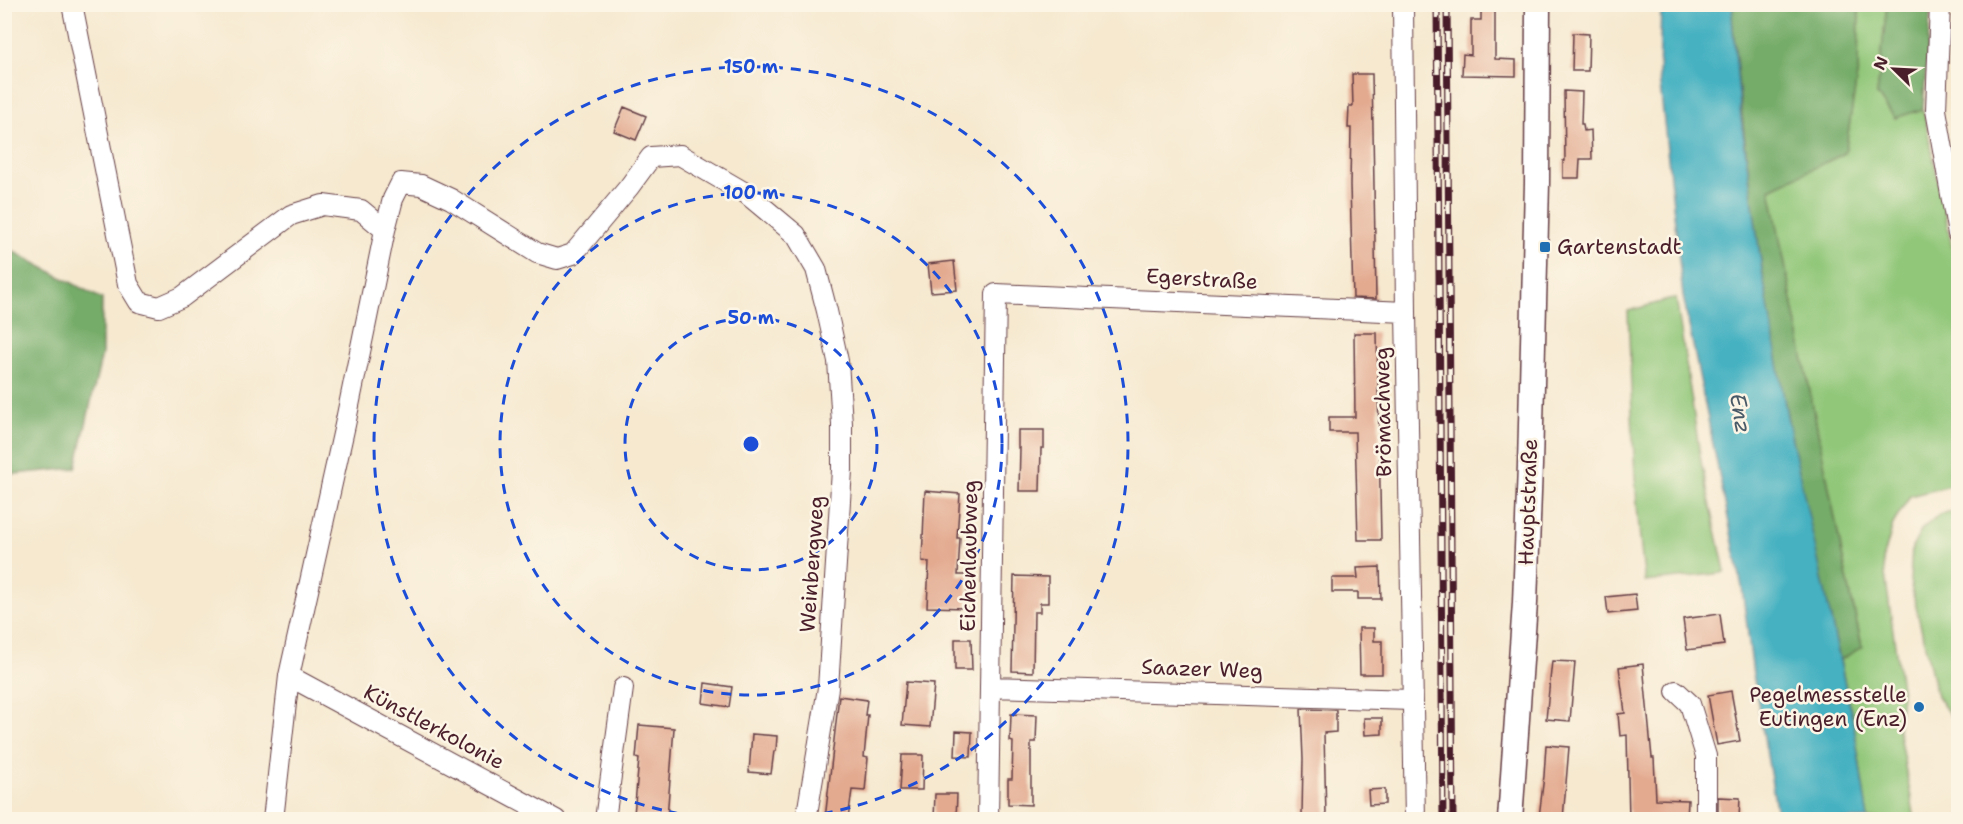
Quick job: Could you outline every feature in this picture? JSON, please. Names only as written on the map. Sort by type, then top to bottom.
[{"type":"street","points":[[72,4],[128,284],[140,302],[159,307],[182,297],[291,215],[323,205],[361,210],[385,230],[340,448],[289,676],[273,819]]},
{"type":"street","name":"Brömachweg","points":[[1404,4],[1406,312],[1415,819]]},
{"type":"street","name":"Hauptstraße","points":[[1510,819],[1525,603],[1530,465],[1537,183],[1538,4]]},
{"type":"street","points":[[1940,4],[1936,110],[1959,234]]},
{"type":"street","name":"Weinbergweg","points":[[385,230],[393,200],[401,183],[420,185],[451,199],[537,253],[557,259],[573,254],[651,157],[680,155],[747,194],[796,235],[816,269],[827,311],[838,361],[842,424],[842,470],[828,688],[806,819]]},
{"type":"street","name":"Egerstraße","points":[[996,294],[1406,312]]},
{"type":"street","name":"Eichenlaubweg","points":[[988,819],[996,294]]},
{"type":"street","name":"Künstlerkolonie","points":[[289,676],[556,819]]},
{"type":"street","name":"Saazer Weg","points":[[991,687],[1412,699]]},
{"type":"street","points":[[605,819],[623,688]]},
{"type":"street","points":[[1676,691],[1690,704],[1706,756],[1706,819]]},
{"type":"green space","points":[[1733,5],[1859,5],[1858,69],[1845,153],[1770,189],[1862,647],[1840,660],[1793,446],[1778,365],[1742,117],[1732,17]]},
{"type":"green space","points":[[1859,5],[1887,5],[1877,95],[1895,118],[1923,109],[1958,276],[1958,484],[1910,496],[1893,524],[1883,560],[1902,695],[1898,729],[1915,819],[1868,819],[1854,726],[1840,660],[1862,646],[1770,189],[1845,153],[1858,69]]},
{"type":"green space","points":[[1887,5],[1931,5],[1923,109],[1895,118],[1877,95]]},
{"type":"green space","points":[[1958,46],[1958,226],[1953,122]]},
{"type":"green space","points":[[5,247],[102,299],[102,354],[76,468],[5,475]]},
{"type":"green space","points":[[1676,298],[1701,462],[1725,571],[1645,582],[1635,481],[1628,311]]},
{"type":"green space","points":[[1958,511],[1958,722],[1952,718],[1937,696],[1910,581],[1912,548],[1922,529],[1939,515]]},
{"type":"water","name":"Enz","points":[[1661,5],[1733,5],[1732,18],[1741,118],[1762,270],[1787,416],[1854,726],[1868,819],[1778,819],[1753,674],[1742,587],[1683,296],[1659,76]]},
{"type":"building","points":[[1481,9],[1495,9],[1495,59],[1516,60],[1516,76],[1462,75],[1463,54],[1471,55],[1471,20],[1481,20]]},
{"type":"building","points":[[1573,33],[1589,34],[1588,71],[1572,71]]},
{"type":"building","points":[[1352,74],[1372,74],[1376,299],[1353,298],[1351,128],[1348,128],[1349,106],[1353,106]]},
{"type":"building","points":[[1564,91],[1582,92],[1581,124],[1583,124],[1584,131],[1591,130],[1592,159],[1580,159],[1579,178],[1563,178],[1563,161],[1565,161]]},
{"type":"building","points":[[624,107],[646,116],[636,140],[614,131]]},
{"type":"building","points":[[954,261],[957,290],[931,292],[928,264]]},
{"type":"building","points":[[1354,333],[1377,333],[1381,540],[1358,540],[1355,432],[1329,432],[1329,417],[1355,417]]},
{"type":"building","points":[[1018,430],[1044,430],[1044,448],[1041,448],[1040,491],[1019,491]]},
{"type":"building","points":[[925,491],[960,494],[957,538],[960,538],[958,575],[968,575],[966,608],[927,607],[929,562],[922,561]]},
{"type":"building","points":[[1380,567],[1381,599],[1358,599],[1358,592],[1332,592],[1332,578],[1358,578],[1357,568]]},
{"type":"building","points":[[1014,576],[1048,577],[1048,603],[1040,603],[1040,612],[1034,612],[1033,672],[1012,671]]},
{"type":"building","points":[[1635,594],[1637,611],[1608,614],[1606,597]]},
{"type":"building","points":[[1720,614],[1724,645],[1687,650],[1683,619]]},
{"type":"building","points":[[1359,628],[1374,628],[1374,641],[1382,641],[1382,674],[1360,674]]},
{"type":"building","points":[[955,639],[971,639],[972,670],[955,670]]},
{"type":"building","points":[[1552,661],[1575,662],[1570,721],[1546,719]]},
{"type":"building","points":[[1643,664],[1652,758],[1654,758],[1656,799],[1688,800],[1687,819],[1629,819],[1627,735],[1620,736],[1618,714],[1625,713],[1619,667]]},
{"type":"building","points":[[906,682],[934,684],[930,727],[902,725]]},
{"type":"building","points":[[705,683],[732,687],[729,707],[703,703]]},
{"type":"building","points":[[1731,691],[1740,741],[1717,745],[1708,695]]},
{"type":"building","points":[[839,696],[867,700],[864,757],[868,758],[865,791],[852,790],[848,819],[825,819]]},
{"type":"building","points":[[1301,709],[1336,710],[1336,732],[1324,733],[1326,816],[1302,816]]},
{"type":"building","points":[[1011,714],[1037,715],[1036,742],[1031,742],[1031,805],[1008,804],[1008,779],[1012,779]]},
{"type":"building","points":[[1364,718],[1382,718],[1382,734],[1365,735]]},
{"type":"building","points":[[639,725],[674,728],[667,818],[634,815],[639,759],[636,758]]},
{"type":"building","points":[[956,731],[972,732],[971,757],[955,756]]},
{"type":"building","points":[[752,734],[777,736],[771,774],[749,772]]},
{"type":"building","points":[[1546,745],[1569,747],[1563,819],[1539,817]]},
{"type":"building","points":[[902,755],[923,755],[922,790],[900,790]]},
{"type":"building","points":[[1385,789],[1385,804],[1369,805],[1368,790]]},
{"type":"building","points":[[935,794],[957,794],[956,819],[934,819]]},
{"type":"building","points":[[1718,797],[1740,798],[1739,819],[1718,819]]},
{"type":"railway","points":[[1437,4],[1443,820]]},
{"type":"railway","points":[[1447,4],[1453,820]]},
{"type":"place","name":"Gartenstadt","points":[[1545,247]]},
{"type":"place","name":"Pegelmessstelle Eutingen (Enz)","points":[[1919,707]]}]
